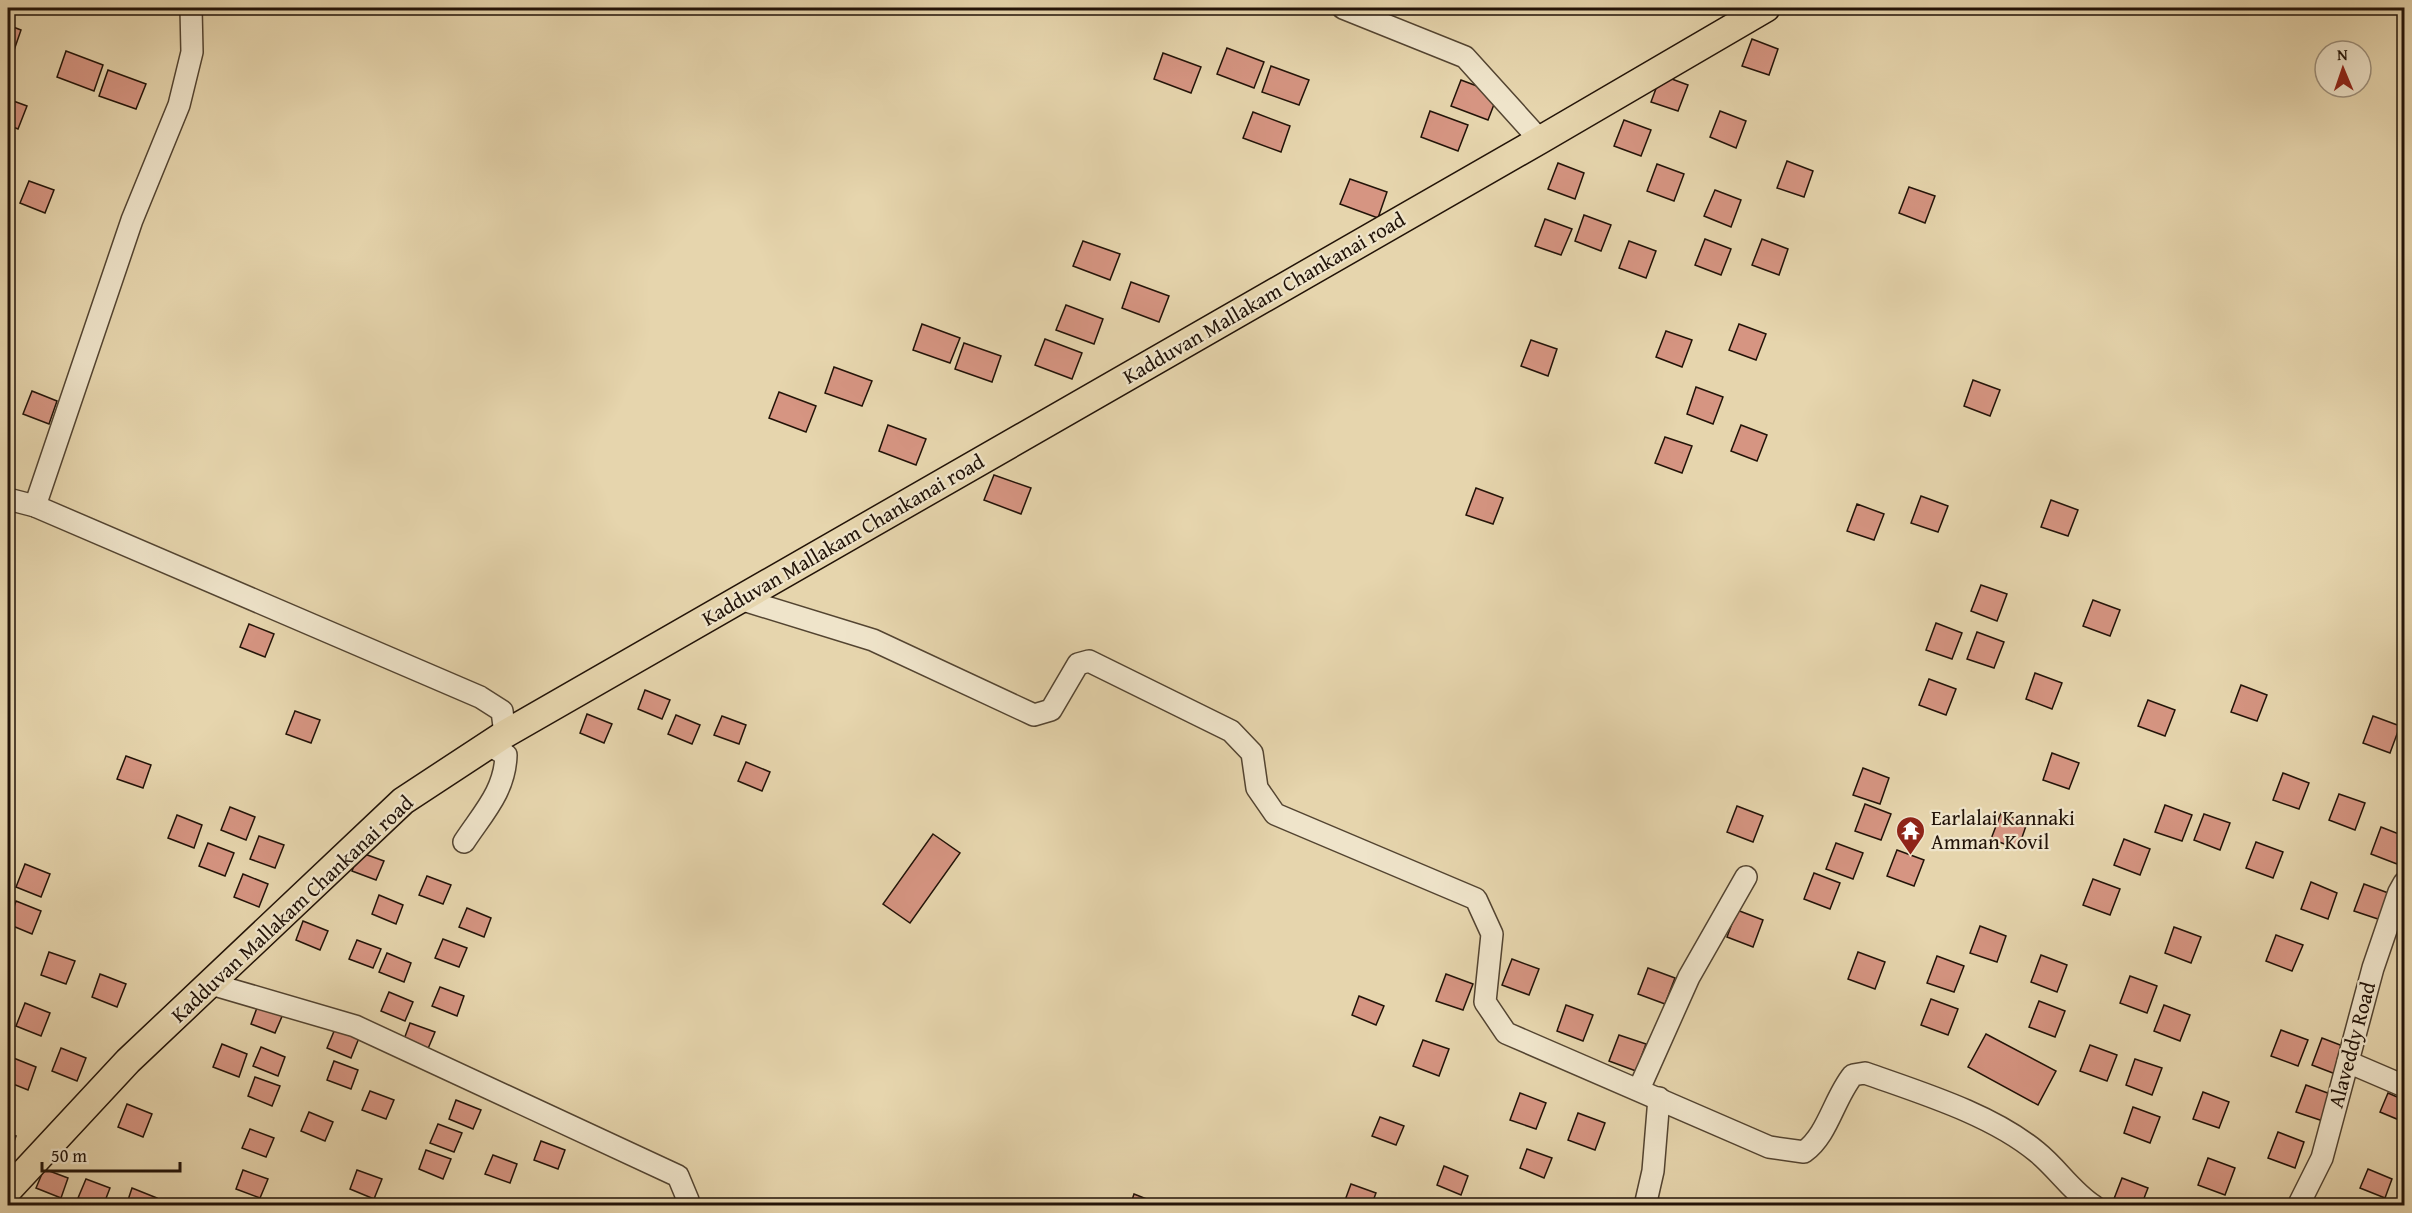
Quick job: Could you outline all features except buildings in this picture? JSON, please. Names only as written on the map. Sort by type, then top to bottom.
[{"type":"main road","name":"Kadduvan Mallakam Chankanai road","points":[[8,1190],[128,1061],[404,801],[497,740],[1766,8]]},
{"type":"street","points":[[35,506],[132,220],[179,105],[192,52],[191,8]]},
{"type":"street","points":[[1343,8],[1465,57],[1540,140]]},
{"type":"street","points":[[8,499],[35,506],[480,697],[502,711],[497,740],[506,755],[506,772],[500,789],[464,842]]},
{"type":"street","points":[[740,599],[873,640],[1034,715],[1051,710],[1078,664],[1089,661],[1231,731],[1252,753],[1257,788],[1275,814],[1476,899],[1492,934],[1485,1002],[1506,1032],[1769,1147],[1804,1152],[1814,1145],[1845,1084],[1853,1075],[1865,1073],[1963,1109],[2011,1135],[2037,1152],[2080,1197],[2094,1206]]},
{"type":"street","points":[[1639,1089],[1689,977],[1746,877]]},
{"type":"street","name":"Alaveddy Road","points":[[2298,1206],[2322,1158],[2373,968],[2398,892],[2404,883]]},
{"type":"street","points":[[211,984],[355,1026],[678,1176],[688,1200],[686,1206]]},
{"type":"street","points":[[2348,1062],[2404,1086]]},
{"type":"street","points":[[1645,1206],[1653,1171],[1659,1098]]},
{"type":"place","name":"Earlalai Kannaki Amman Kovil","points":[[1910,856]]}]
